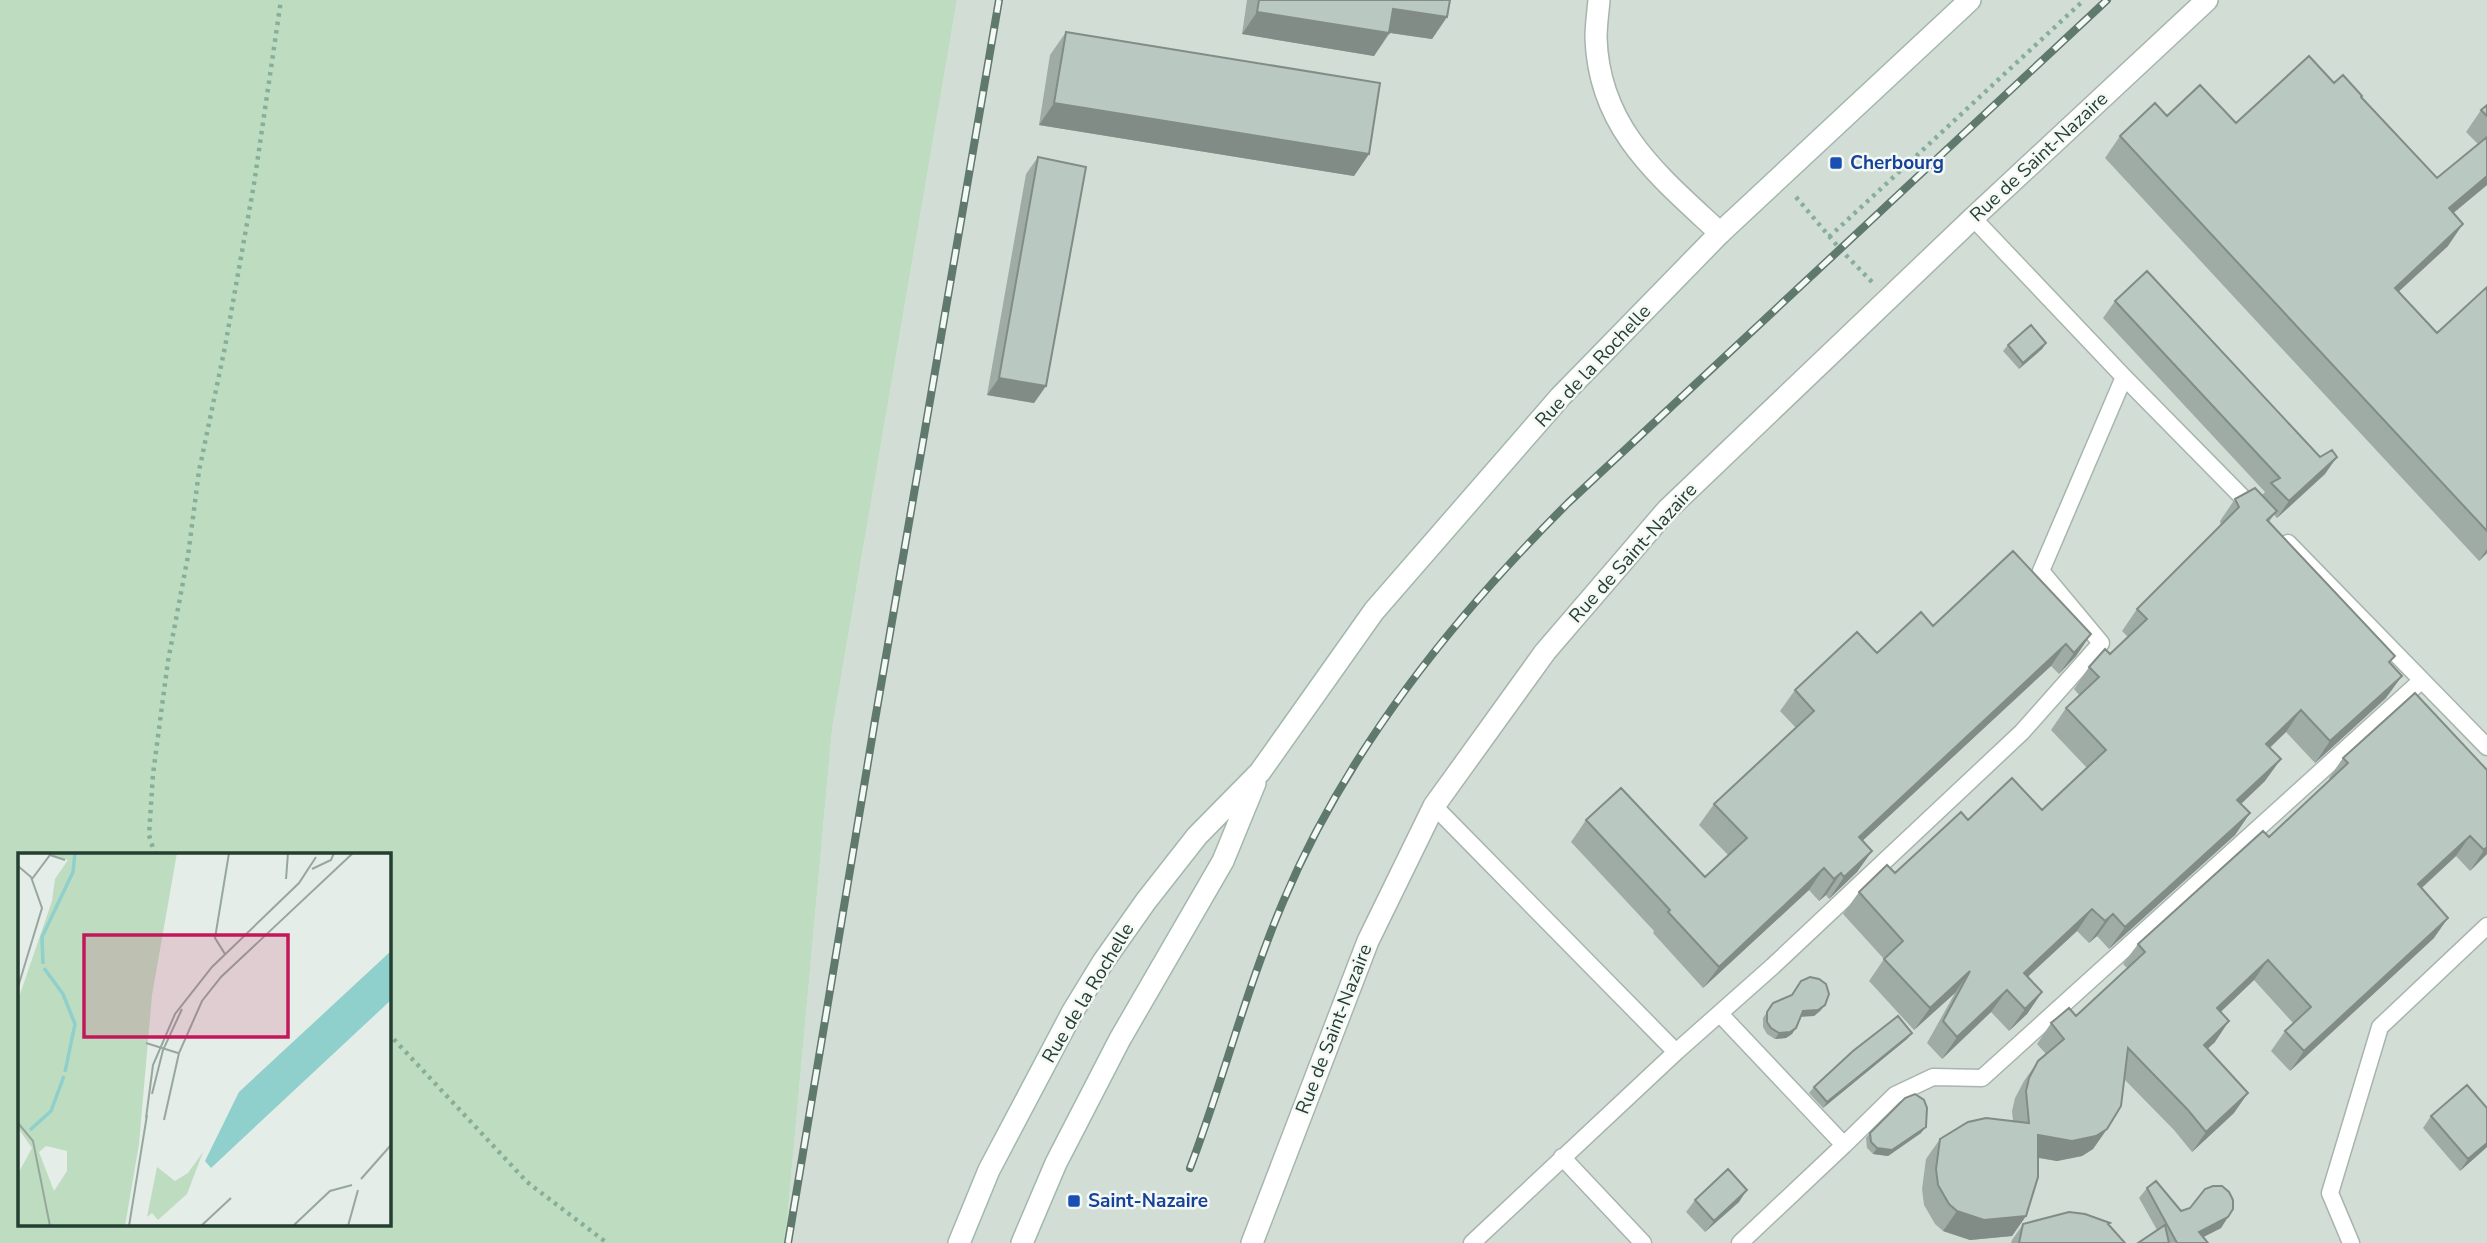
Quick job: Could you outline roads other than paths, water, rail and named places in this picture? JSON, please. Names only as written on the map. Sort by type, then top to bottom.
[{"type":"main road","points":[[1600,0],[1596,36],[1598,63],[1612,111],[1643,159],[1720,233]]},
{"type":"main road","name":"Rue de la Rochelle","points":[[959,1243],[989,1170],[1073,1011],[1103,962],[1197,836],[1260,772],[1374,611],[1561,396],[1720,233],[1970,0]]},
{"type":"main road","name":"Rue de Saint-Nazaire","points":[[1252,1243],[1368,941],[1434,806],[1545,652],[1667,510],[1973,218],[2207,0]]},
{"type":"main road","name":"Rue de la Rochelle","points":[[1022,1243],[1056,1163],[1114,1051],[1223,861],[1260,772]]},
{"type":"lane","points":[[1973,218],[2124,377],[2487,747]]},
{"type":"lane","points":[[1472,1243],[2022,732],[2101,643],[2041,571],[2124,377]]},
{"type":"lane","points":[[1740,1243],[1895,1095],[1933,1077],[1982,1078],[2422,680]]},
{"type":"lane","points":[[1434,806],[1676,1052]]},
{"type":"lane","points":[[2351,1243],[2330,1192],[2379,1027],[2487,926]]},
{"type":"lane","points":[[1720,1014],[1844,1144]]},
{"type":"lane","points":[[1562,1157],[1643,1243]]},
{"type":"railway","points":[[788,1243],[999,0]]},
{"type":"railway","points":[[1190,1168],[1270,935],[1309,846],[1338,792],[1371,740],[1444,640],[1525,547],[1568,503],[2107,0]]},
{"type":"place","name":"Cherbourg","points":[[1836,163]]},
{"type":"place","name":"Saint-Nazaire","points":[[1074,1201]]}]
